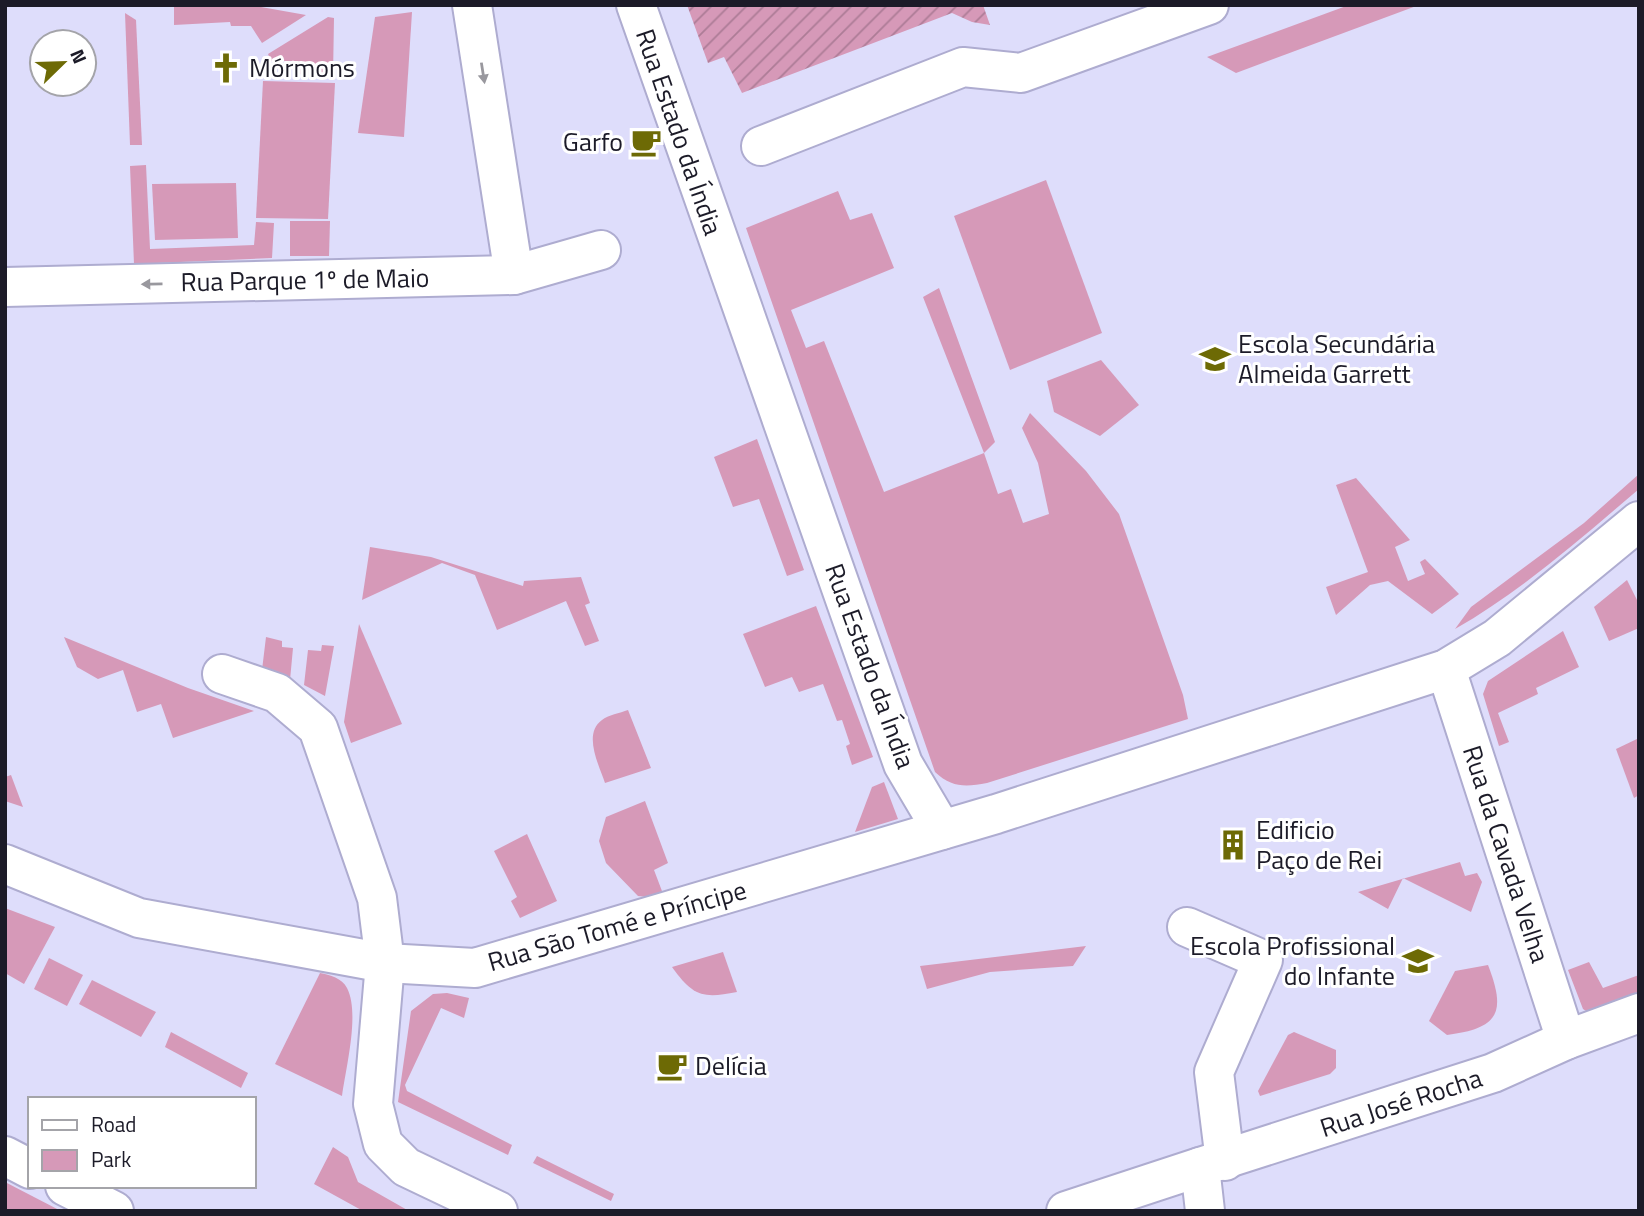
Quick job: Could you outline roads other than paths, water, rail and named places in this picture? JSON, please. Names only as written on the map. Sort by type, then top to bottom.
[{"type":"street","points":[[472,5],[514,275]]},
{"type":"street","name":"Rua Estado da Índia","points":[[636,5],[903,764],[942,830]]},
{"type":"street","points":[[761,146],[963,67],[1021,73],[1209,5]]},
{"type":"street","name":"Rua Parque 1º de Maio","points":[[5,287],[514,275],[601,250]]},
{"type":"street","points":[[942,830],[1446,669],[1497,638],[1639,521]]},
{"type":"street","name":"Rua da Cavada Velha","points":[[1446,669],[1566,1040]]},
{"type":"street","points":[[222,674],[277,693],[318,728],[377,898],[385,963],[373,1104],[383,1144],[406,1167],[498,1211]]},
{"type":"street","name":"Rua São Tomé e Príncipe","points":[[5,864],[139,918],[385,963],[475,968],[942,830]]},
{"type":"street","points":[[1186,927],[1263,960],[1214,1072],[1213,1164],[1205,1211]]},
{"type":"street","name":"Rua José Rocha","points":[[1066,1211],[1493,1073],[1566,1040],[1639,1013]]},
{"type":"street","points":[[5,1156],[28,1168]]},
{"type":"street","points":[[69,1188],[114,1211]]},
{"type":"place","name":"Mórmons","points":[[226,68]]},
{"type":"place","name":"Garfo","points":[[646,142]]},
{"type":"place","name":"Escola Secundária Almeida Garrett","points":[[1215,359]]},
{"type":"place","name":"Edificio Paço de Rei","points":[[1233,845]]},
{"type":"place","name":"Escola Profissional do Infante","points":[[1418,961]]},
{"type":"place","name":"Delícia","points":[[672,1066]]}]
